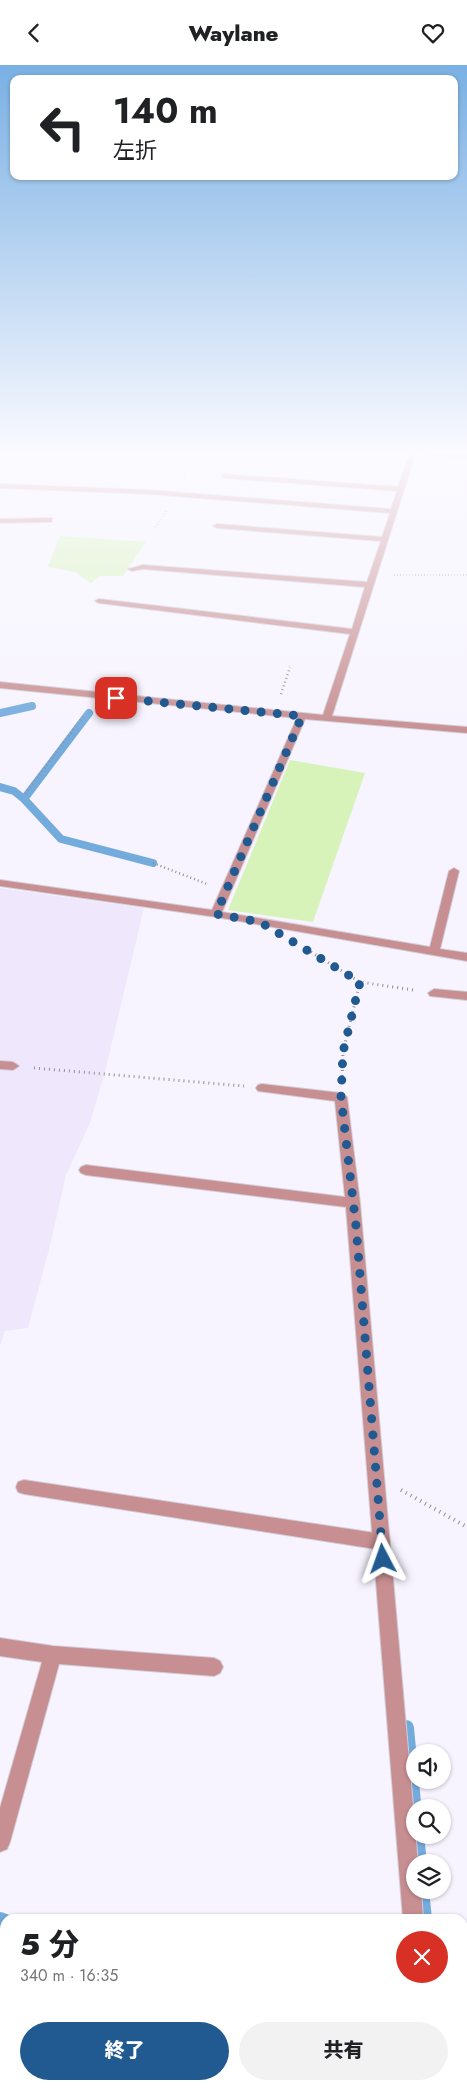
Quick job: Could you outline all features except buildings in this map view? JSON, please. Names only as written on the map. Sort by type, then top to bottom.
[{"type":"street","points":[[327,718],[383,546]]},
{"type":"street","points":[[132,569],[143,567],[370,585]]},
{"type":"street","points":[[99,601],[354,632]]},
{"type":"street","points":[[0,685],[302,716],[467,730]]},
{"type":"street","points":[[216,914],[302,716]]},
{"type":"street","points":[[434,952],[454,871]]},
{"type":"street","points":[[0,883],[216,914],[467,957]]},
{"type":"street","points":[[434,993],[467,996]]},
{"type":"street","points":[[0,1065],[13,1066]]},
{"type":"street","points":[[262,1088],[341,1097],[353,1203],[413,1914]]},
{"type":"street","points":[[86,1170],[353,1203]]},
{"type":"street","points":[[24,1487],[382,1542]]},
{"type":"street","points":[[0,1647],[53,1655],[214,1667]]},
{"type":"street","points":[[0,1842],[53,1655]]},
{"type":"path","points":[[373,575],[467,575]]},
{"type":"path","points":[[278,702],[290,667]]},
{"type":"path","points":[[25,794],[90,707]]},
{"type":"path","points":[[153,863],[204,882],[224,895]]},
{"type":"path","points":[[310,952],[360,982],[434,993]]},
{"type":"path","points":[[341,1097],[343,1052],[360,982]]},
{"type":"path","points":[[13,1066],[262,1088]]},
{"type":"path","points":[[376,1476],[467,1527]]},
{"type":"shaded area","points":[[0,888],[144,908],[106,1068],[90,1123],[66,1175],[50,1246],[28,1328],[5,1331],[0,1345]]},
{"type":"green space","points":[[56,546],[143,546],[123,576],[100,576],[91,583],[75,572],[48,567]]},
{"type":"green space","points":[[290,760],[365,773],[313,922],[228,910]]},
{"type":"waterway","points":[[0,713],[32,706]]},
{"type":"waterway","points":[[24,799],[89,713]]},
{"type":"waterway","points":[[0,787],[14,791],[24,799]]},
{"type":"waterway","points":[[24,799],[61,839],[153,863]]},
{"type":"waterway","points":[[406,1728],[413,1799]]},
{"type":"waterway","points":[[417,1844],[418,1854]]},
{"type":"waterway","points":[[422,1899],[423,1914]]},
{"type":"route","points":[[116,698],[302,716],[216,914],[260,922],[360,982],[343,1052],[341,1097],[356,1226],[383,1559]]}]
